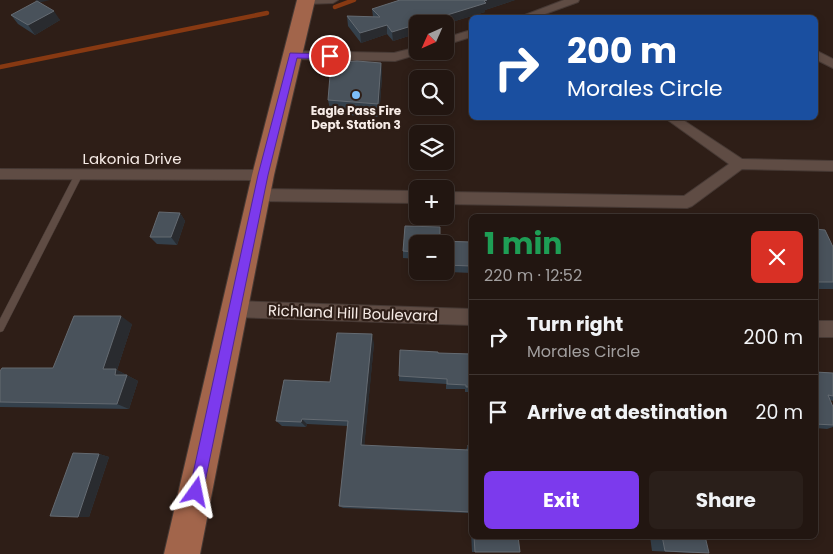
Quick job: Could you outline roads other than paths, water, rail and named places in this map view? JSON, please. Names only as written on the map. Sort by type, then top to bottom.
[{"type":"main road","points":[[182,554],[261,185],[306,1]]},
{"type":"street","points":[[306,1],[333,0]]},
{"type":"street","points":[[531,15],[574,0]]},
{"type":"street","points":[[454,39],[469,34]]},
{"type":"street","points":[[293,55],[395,57],[409,53]]},
{"type":"street","points":[[818,56],[833,64]]},
{"type":"street","points":[[674,120],[739,164],[833,166]]},
{"type":"street","points":[[454,198],[687,202],[739,164]]},
{"type":"street","name":"Lakonia Drive","points":[[0,174],[79,174],[409,196]]},
{"type":"street","name":"Richland Hill Boulevard","points":[[235,309],[469,317]]},
{"type":"street","points":[[818,329],[833,330]]},
{"type":"lane","points":[[0,328],[79,174]]},
{"type":"waterway","points":[[335,7],[354,0]]},
{"type":"waterway","points":[[0,67],[267,13]]},
{"type":"place","name":"Eagle Pass Fire Dept. Station 3","points":[[356,95]]}]
